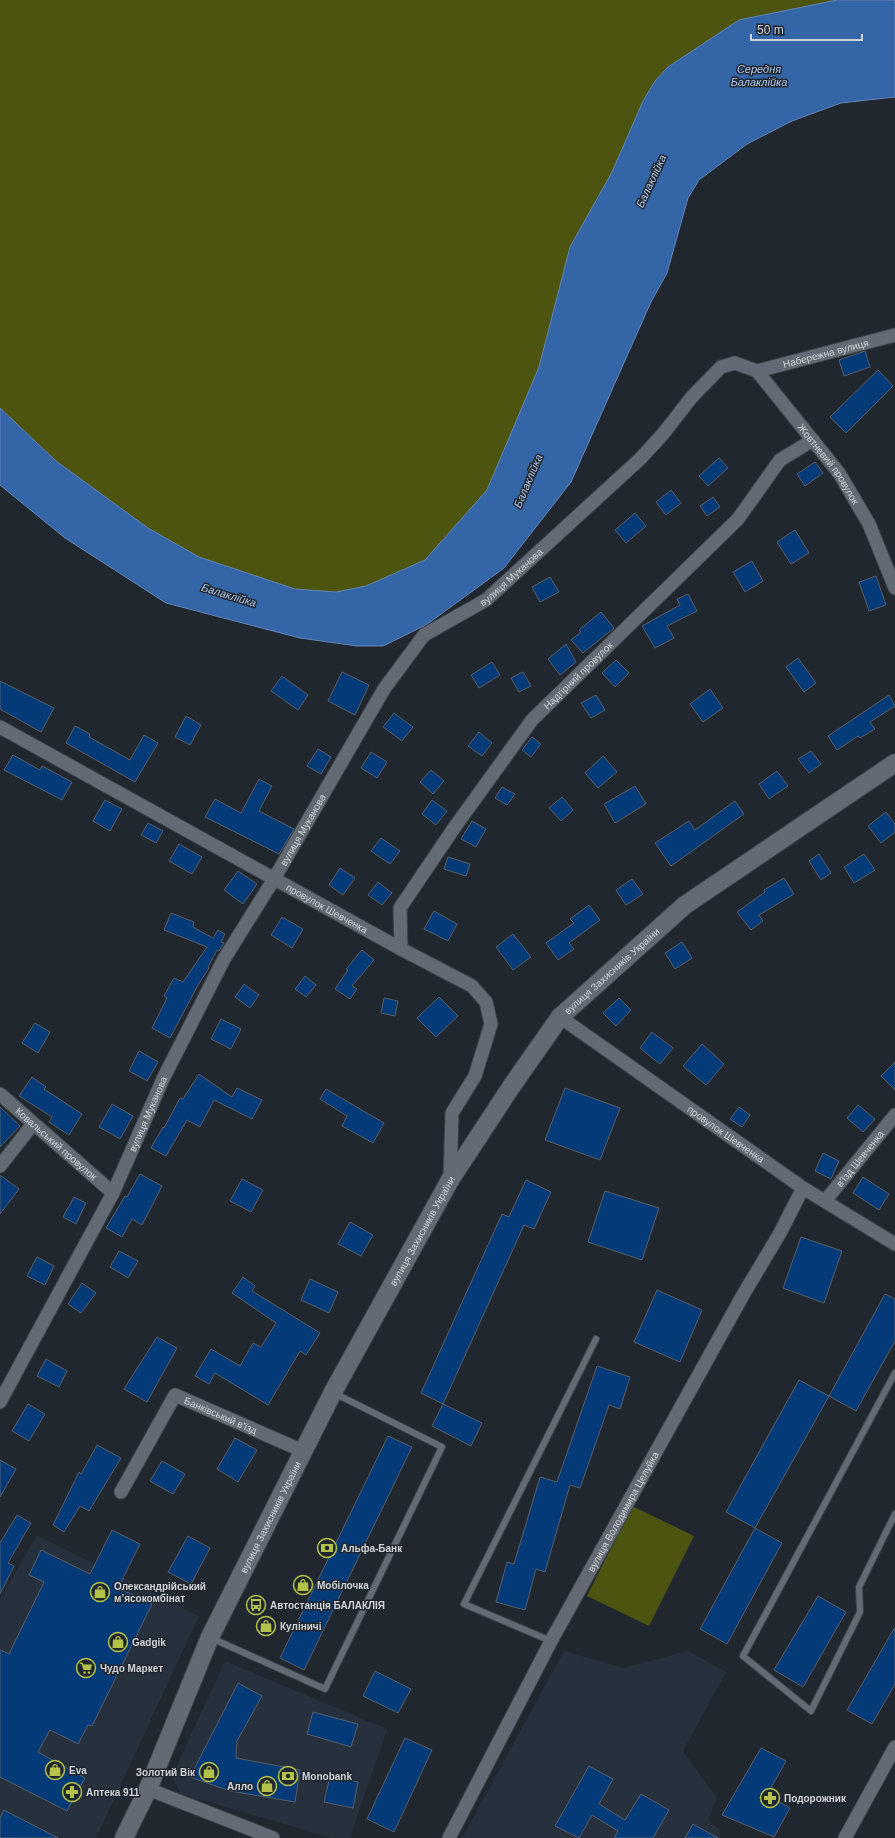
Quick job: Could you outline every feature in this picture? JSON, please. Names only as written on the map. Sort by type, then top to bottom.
[{"type":"street","name":"Набережна вулиця","points":[[757,371],[895,335]]},
{"type":"street","name":"вулиця Муканова","points":[[0,1402],[113,1193],[163,1079],[224,959],[274,879],[384,689],[424,635],[486,600],[640,459],[663,434],[692,398],[721,367],[735,363],[757,371]]},
{"type":"street","name":"Жовтневий провулок","points":[[757,371],[839,473],[869,524],[895,588]]},
{"type":"street","name":"Надгірний провулок","points":[[401,949],[400,908],[454,828],[532,720],[738,520],[780,460],[813,440]]},
{"type":"street","name":"провулок Шевченка","points":[[0,727],[401,949],[472,986],[486,1002],[491,1024],[475,1076],[452,1113],[450,1180]]},
{"type":"street","name":"вулиця Захисників України","points":[[124,1838],[148,1789],[210,1637],[333,1392],[450,1180],[511,1087],[560,1017],[685,905],[895,763]]},
{"type":"street","name":"провулок Шевченка","points":[[560,1017],[803,1188],[895,1244]]},
{"type":"street","name":"Ковальський провулок","points":[[0,1094],[113,1193]]},
{"type":"street","name":"в'їзд Шевченка","points":[[825,1201],[895,1115]]},
{"type":"street","points":[[0,1166],[33,1124]]},
{"type":"street","name":"вулиця Володимира Целуйка","points":[[449,1838],[552,1641],[742,1295],[780,1233],[803,1188]]},
{"type":"street","name":"Банківський в'їзд","points":[[121,1492],[175,1396],[303,1451]]},
{"type":"street","points":[[845,1838],[895,1747]]},
{"type":"street","points":[[148,1789],[273,1838]]},
{"type":"lane","points":[[552,1641],[464,1604],[596,1339]]},
{"type":"lane","points":[[895,1373],[743,1656],[811,1711],[860,1612],[859,1587],[895,1514]]},
{"type":"lane","points":[[210,1637],[325,1689],[442,1447],[333,1392]]},
{"type":"shaded area","points":[[37,1535],[199,1616],[96,1838],[0,1838],[0,1599]]},
{"type":"shaded area","points":[[564,1651],[623,1668],[688,1651],[726,1672],[683,1751],[717,1798],[708,1820],[720,1830],[720,1838],[462,1838]]},
{"type":"shaded area","points":[[225,1661],[387,1729],[350,1838],[332,1838],[181,1794],[172,1776]]},
{"type":"green space","points":[[0,0],[837,0],[739,20],[668,67],[655,81],[643,101],[612,172],[570,247],[539,367],[487,491],[425,560],[366,586],[336,592],[295,589],[198,557],[148,528],[56,461],[0,408]]},
{"type":"green space","points":[[632,1506],[694,1536],[649,1626],[587,1596]]},
{"type":"water","name":"Середня Балаклійка","points":[[837,0],[895,0],[895,97],[841,103],[792,121],[747,144],[699,180],[688,198],[667,273],[651,302],[571,482],[504,568],[426,625],[383,646],[357,646],[300,638],[166,603],[65,538],[0,485],[0,408],[56,461],[148,528],[199,557],[295,589],[336,592],[366,586],[425,560],[487,490],[539,367],[570,247],[612,172],[643,101],[655,81],[668,67],[739,20]]},
{"type":"building","points":[[865,351],[870,367],[844,376],[839,360]]},
{"type":"building","points":[[878,370],[893,386],[846,433],[830,417]]},
{"type":"building","points":[[719,458],[728,468],[708,486],[699,476]]},
{"type":"building","points":[[815,462],[823,473],[805,486],[797,474]]},
{"type":"building","points":[[671,490],[681,503],[666,515],[656,502]]},
{"type":"building","points":[[713,497],[720,507],[707,516],[700,506]]},
{"type":"building","points":[[635,513],[646,526],[626,543],[615,530]]},
{"type":"building","points":[[795,530],[809,553],[791,564],[777,542]]},
{"type":"building","points":[[752,561],[763,581],[745,592],[733,572]]},
{"type":"building","points":[[876,576],[886,605],[869,611],[859,582]]},
{"type":"building","points":[[550,577],[559,592],[540,602],[532,587]]},
{"type":"building","points":[[688,594],[697,611],[667,626],[674,638],[655,648],[642,626],[680,605],[677,599]]},
{"type":"building","points":[[601,612],[614,628],[583,653],[571,640],[581,632],[579,630]]},
{"type":"building","points":[[566,644],[576,662],[560,675],[548,659]]},
{"type":"building","points":[[798,658],[816,683],[804,692],[786,667]]},
{"type":"building","points":[[616,660],[629,673],[615,687],[602,673]]},
{"type":"building","points":[[492,662],[500,675],[479,688],[471,675]]},
{"type":"building","points":[[342,672],[369,685],[355,715],[328,701]]},
{"type":"building","points":[[523,672],[531,686],[519,692],[511,678]]},
{"type":"building","points":[[282,676],[308,695],[298,710],[271,691]]},
{"type":"building","points":[[0,681],[54,708],[41,732],[0,709]]},
{"type":"building","points":[[710,689],[723,708],[703,722],[690,704]]},
{"type":"building","points":[[596,695],[605,710],[591,718],[581,703]]},
{"type":"building","points":[[889,695],[895,706],[870,722],[875,729],[860,738],[858,736],[837,750],[828,736]]},
{"type":"building","points":[[394,713],[413,727],[402,741],[383,727]]},
{"type":"building","points":[[186,716],[201,725],[190,745],[175,737]]},
{"type":"building","points":[[75,726],[90,734],[89,737],[130,760],[144,735],[158,743],[135,782],[66,743]]},
{"type":"building","points":[[479,732],[492,743],[482,756],[468,746]]},
{"type":"building","points":[[532,737],[541,744],[531,757],[522,750]]},
{"type":"building","points":[[318,749],[331,757],[321,774],[307,766]]},
{"type":"building","points":[[811,751],[821,764],[809,773],[798,759]]},
{"type":"building","points":[[371,752],[387,762],[377,778],[361,768]]},
{"type":"building","points":[[13,755],[40,770],[42,766],[72,782],[62,800],[4,770]]},
{"type":"building","points":[[603,756],[617,772],[598,788],[585,773]]},
{"type":"building","points":[[431,770],[444,781],[433,794],[420,782]]},
{"type":"building","points":[[777,771],[788,786],[769,799],[759,784]]},
{"type":"building","points":[[259,779],[272,786],[259,811],[294,829],[279,854],[205,817],[215,799],[241,813]]},
{"type":"building","points":[[635,786],[646,804],[615,823],[604,804]]},
{"type":"building","points":[[502,787],[515,794],[507,805],[495,798]]},
{"type":"building","points":[[562,797],[573,810],[561,821],[549,808]]},
{"type":"building","points":[[105,800],[122,809],[110,831],[93,821]]},
{"type":"building","points":[[432,800],[447,811],[436,825],[422,814]]},
{"type":"building","points":[[735,801],[744,814],[671,866],[655,843],[689,821],[695,830]]},
{"type":"building","points":[[886,812],[895,824],[895,832],[881,843],[868,826]]},
{"type":"building","points":[[472,821],[486,829],[476,847],[461,839]]},
{"type":"building","points":[[148,823],[163,831],[156,843],[141,835]]},
{"type":"building","points":[[381,838],[400,851],[390,864],[371,851]]},
{"type":"building","points":[[179,844],[202,857],[192,874],[169,861]]},
{"type":"building","points":[[819,854],[831,873],[821,880],[809,861]]},
{"type":"building","points":[[864,854],[875,870],[854,883],[844,867]]},
{"type":"building","points":[[448,857],[470,864],[466,876],[444,869]]},
{"type":"building","points":[[340,868],[355,878],[343,895],[329,885]]},
{"type":"building","points":[[238,871],[257,884],[243,904],[224,890]]},
{"type":"building","points":[[784,878],[794,894],[759,915],[763,921],[751,930],[737,912],[765,892],[764,890]]},
{"type":"building","points":[[632,879],[643,894],[626,905],[616,890]]},
{"type":"building","points":[[378,882],[392,893],[382,905],[368,895]]},
{"type":"building","points":[[589,905],[600,920],[569,943],[574,949],[558,960],[546,943],[574,923],[570,919]]},
{"type":"building","points":[[434,911],[457,924],[448,941],[424,929]]},
{"type":"building","points":[[171,913],[194,922],[193,927],[213,938],[218,930],[225,934],[221,942],[224,943],[219,951],[217,950],[208,967],[209,968],[198,985],[170,1038],[152,1028],[167,998],[164,996],[174,978],[183,982],[207,947],[164,930]]},
{"type":"building","points":[[282,917],[303,929],[292,948],[271,935]]},
{"type":"building","points":[[513,934],[531,957],[513,970],[496,947]]},
{"type":"building","points":[[682,942],[692,958],[675,969],[665,953]]},
{"type":"building","points":[[362,950],[374,960],[352,986],[357,989],[350,999],[335,989],[348,970],[346,969]]},
{"type":"building","points":[[305,976],[316,985],[306,997],[295,989]]},
{"type":"building","points":[[244,984],[259,995],[250,1008],[235,997]]},
{"type":"building","points":[[439,997],[458,1016],[436,1037],[417,1018]]},
{"type":"building","points":[[384,998],[398,1001],[395,1016],[381,1013]]},
{"type":"building","points":[[619,998],[631,1010],[616,1026],[603,1013]]},
{"type":"building","points":[[221,1019],[241,1029],[231,1049],[211,1039]]},
{"type":"building","points":[[35,1023],[50,1032],[38,1053],[22,1043]]},
{"type":"building","points":[[652,1032],[673,1048],[660,1064],[640,1048]]},
{"type":"building","points":[[702,1044],[724,1064],[706,1085],[683,1066]]},
{"type":"building","points":[[139,1051],[158,1062],[147,1081],[129,1071]]},
{"type":"building","points":[[895,1062],[895,1090],[881,1076]]},
{"type":"building","points":[[199,1074],[232,1097],[237,1088],[262,1100],[252,1119],[214,1100],[200,1127],[187,1120],[166,1156],[151,1148],[163,1127],[164,1128],[180,1098],[183,1099]]},
{"type":"building","points":[[32,1077],[46,1087],[44,1089],[82,1114],[69,1135],[49,1122],[52,1117],[19,1096]]},
{"type":"building","points":[[565,1088],[620,1108],[600,1160],[545,1140]]},
{"type":"building","points":[[326,1089],[384,1123],[373,1143],[342,1126],[347,1116],[320,1099]]},
{"type":"building","points":[[112,1104],[133,1116],[120,1139],[99,1127]]},
{"type":"building","points":[[858,1105],[875,1119],[863,1132],[847,1118]]},
{"type":"building","points":[[0,1107],[20,1126],[0,1147]]},
{"type":"building","points":[[739,1107],[750,1115],[742,1127],[730,1119]]},
{"type":"building","points":[[823,1153],[839,1161],[831,1179],[815,1171]]},
{"type":"building","points":[[140,1174],[162,1186],[142,1225],[132,1219],[122,1237],[106,1228],[125,1196],[127,1197]]},
{"type":"building","points":[[0,1175],[19,1189],[0,1214]]},
{"type":"building","points":[[863,1177],[889,1194],[879,1210],[853,1193]]},
{"type":"building","points":[[242,1179],[263,1190],[251,1212],[230,1201]]},
{"type":"building","points":[[526,1180],[551,1192],[534,1229],[524,1225],[443,1404],[421,1393],[502,1214],[509,1217]]},
{"type":"building","points":[[605,1191],[659,1208],[642,1260],[588,1242]]},
{"type":"building","points":[[74,1197],[86,1203],[76,1224],[63,1217]]},
{"type":"building","points":[[350,1222],[373,1235],[361,1256],[338,1244]]},
{"type":"building","points":[[801,1237],[842,1251],[824,1303],[783,1288]]},
{"type":"building","points":[[119,1251],[138,1261],[128,1278],[110,1267]]},
{"type":"building","points":[[37,1257],[54,1266],[45,1285],[27,1276]]},
{"type":"building","points":[[243,1277],[255,1286],[252,1291],[320,1333],[306,1355],[300,1351],[268,1405],[215,1373],[209,1384],[195,1376],[211,1349],[240,1366],[253,1343],[261,1347],[276,1323],[232,1293]]},
{"type":"building","points":[[310,1279],[338,1292],[329,1313],[301,1300]]},
{"type":"building","points":[[82,1283],[96,1293],[81,1313],[68,1304]]},
{"type":"building","points":[[657,1290],[702,1310],[680,1362],[634,1342]]},
{"type":"building","points":[[885,1294],[895,1299],[895,1341],[856,1411],[829,1396]]},
{"type":"building","points":[[157,1337],[177,1348],[147,1402],[124,1389]]},
{"type":"building","points":[[46,1359],[67,1371],[59,1387],[37,1376]]},
{"type":"building","points":[[597,1366],[630,1377],[620,1409],[609,1405],[580,1488],[570,1485],[545,1572],[536,1569],[525,1610],[496,1602],[507,1562],[514,1564],[540,1477],[557,1482]]},
{"type":"building","points":[[799,1380],[829,1396],[755,1528],[726,1512]]},
{"type":"building","points":[[28,1404],[45,1414],[29,1441],[12,1431]]},
{"type":"building","points":[[443,1404],[482,1423],[471,1446],[432,1426]]},
{"type":"building","points":[[388,1436],[412,1447],[304,1670],[280,1658]]},
{"type":"building","points":[[235,1438],[257,1450],[238,1482],[217,1469]]},
{"type":"building","points":[[97,1445],[121,1458],[89,1511],[80,1506],[64,1532],[53,1525],[79,1472],[81,1474]]},
{"type":"building","points":[[0,1460],[16,1469],[0,1497]]},
{"type":"building","points":[[162,1461],[185,1474],[173,1494],[150,1481]]},
{"type":"building","points":[[17,1515],[31,1523],[8,1563],[14,1566],[0,1594],[0,1543]]},
{"type":"building","points":[[755,1528],[782,1543],[727,1644],[700,1629]]},
{"type":"building","points":[[112,1530],[140,1544],[118,1588],[152,1604],[92,1726],[88,1725],[78,1744],[50,1730],[38,1752],[85,1778],[67,1811],[0,1777],[0,1650],[9,1654],[44,1582],[29,1575],[41,1550],[90,1574]]},
{"type":"building","points":[[188,1536],[210,1548],[191,1584],[168,1572]]},
{"type":"building","points":[[818,1596],[846,1612],[803,1687],[774,1670]]},
{"type":"building","points":[[895,1627],[895,1684],[872,1724],[847,1710]]},
{"type":"building","points":[[375,1671],[411,1689],[398,1713],[363,1696]]},
{"type":"building","points":[[238,1683],[262,1696],[237,1741],[236,1758],[300,1770],[295,1802],[230,1791],[190,1777]]},
{"type":"building","points":[[313,1712],[358,1724],[351,1747],[307,1734]]},
{"type":"building","points":[[405,1738],[432,1750],[394,1832],[367,1819]]},
{"type":"building","points":[[761,1748],[786,1761],[767,1795],[790,1808],[774,1837],[722,1815]]},
{"type":"building","points":[[589,1766],[613,1779],[599,1804],[625,1820],[641,1794],[669,1810],[653,1838],[614,1838],[618,1831],[592,1815],[579,1838],[555,1826]]},
{"type":"building","points":[[330,1776],[358,1782],[353,1808],[324,1802]]},
{"type":"building","points":[[4,1810],[58,1838],[0,1838],[0,1818]]},
{"type":"building","points":[[693,1824],[718,1838],[685,1838]]},
{"type":"place","name":"Альфа-Банк","points":[[327,1548]]},
{"type":"place","name":"Мобілочка","points":[[303,1585]]},
{"type":"place","name":"Олександрійський мʼясокомбінат","points":[[100,1592]]},
{"type":"place","name":"Автостанція БАЛАКЛІЯ","points":[[256,1605]]},
{"type":"place","name":"Куліничі","points":[[266,1626]]},
{"type":"place","name":"Gadgik","points":[[118,1642]]},
{"type":"place","name":"Чудо Маркет","points":[[86,1668]]},
{"type":"place","name":"Eva","points":[[55,1770]]},
{"type":"place","name":"Золотий Вік","points":[[209,1772]]},
{"type":"place","name":"Monobank","points":[[288,1776]]},
{"type":"place","name":"Алло","points":[[267,1786]]},
{"type":"place","name":"Аптека 911","points":[[72,1792]]},
{"type":"place","name":"Подорожник","points":[[770,1798]]},
{"type":"water label","name":"Балаклійка","points":[[651,181]]},
{"type":"water label","name":"Балаклійка","points":[[528,481]]},
{"type":"water label","name":"Балаклійка","points":[[229,595]]}]
